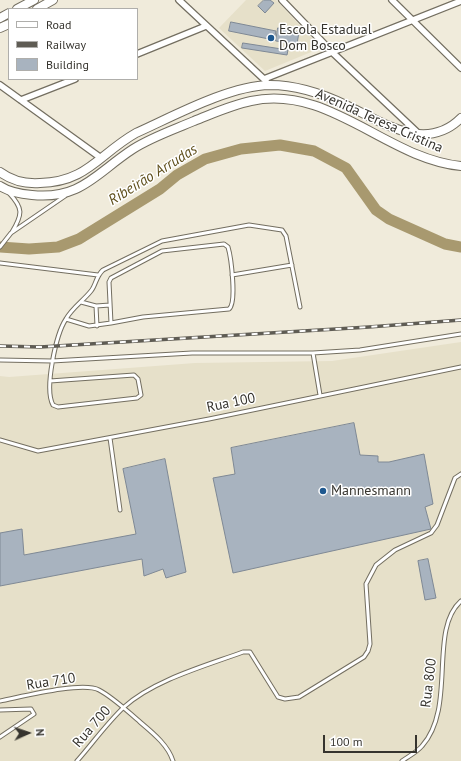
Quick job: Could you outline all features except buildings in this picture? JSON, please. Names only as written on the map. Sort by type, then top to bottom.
[{"type":"main road","points":[[19,8],[34,0]]},
{"type":"main road","points":[[38,8],[54,0]]},
{"type":"main road","name":"Avenida Teresa Cristina","points":[[0,172],[18,182],[30,183],[54,182],[76,176],[124,140],[227,94],[267,82],[304,89],[325,96],[394,129],[420,134],[438,132],[449,127],[461,118]]},
{"type":"main road","name":"Avenida Teresa Cristina","points":[[2,187],[16,192],[39,196],[74,191],[91,181],[133,149],[157,136],[230,106],[251,100],[272,98],[302,102],[336,114],[422,157],[445,165],[461,166]]},
{"type":"street","points":[[179,0],[267,82],[332,52],[461,1]]},
{"type":"street","points":[[282,0],[332,52],[420,134]]},
{"type":"street","points":[[392,0],[461,68]]},
{"type":"street","points":[[138,54],[206,26]]},
{"type":"street","points":[[21,100],[71,80]]},
{"type":"street","points":[[0,85],[101,158]]},
{"type":"lane","points":[[0,247],[20,220],[20,211],[17,202],[2,187]]},
{"type":"lane","points":[[11,233],[74,191]]},
{"type":"lane","points":[[50,381],[134,375],[138,379],[141,395],[137,398],[58,407],[53,405],[50,400],[50,381],[52,361],[66,319],[92,290],[98,274],[155,243],[249,225],[282,230],[286,236],[300,307]]},
{"type":"lane","points":[[66,319],[84,325],[97,326],[142,317],[229,309],[233,304],[232,275],[228,247],[224,244],[162,251],[109,280],[111,323]]},
{"type":"lane","points":[[0,263],[98,274]]},
{"type":"lane","points":[[232,275],[292,265]]},
{"type":"lane","points":[[81,302],[96,306],[110,305]]},
{"type":"lane","points":[[96,306],[97,326]]},
{"type":"lane","points":[[0,360],[52,361],[192,353],[313,353],[360,350],[461,334]]},
{"type":"lane","points":[[313,353],[320,395]]},
{"type":"lane","name":"Rua 100","points":[[0,440],[6,443],[38,450],[110,438],[461,367]]},
{"type":"lane","points":[[110,438],[120,510]]},
{"type":"lane","name":"Rua 700","points":[[77,761],[124,708],[146,692],[194,670],[243,652],[250,652],[278,697],[285,699],[299,697],[364,657],[370,644],[366,584],[376,565],[394,550],[431,533],[437,525],[455,478],[461,474]]},
{"type":"lane","name":"Rua 800","points":[[402,761],[422,746],[432,727],[440,703],[446,627],[449,615],[461,600]]},
{"type":"lane","name":"Rua 710","points":[[0,701],[86,687],[98,689],[124,708]]},
{"type":"lane","points":[[124,708],[165,746],[173,761]]},
{"type":"lane","points":[[0,710],[31,709],[34,714],[0,738]]},
{"type":"shaded area","name":"Escola Estadual Dom Bosco","points":[[246,0],[276,0],[321,48],[265,71],[219,28]]},
{"type":"shaded area","points":[[461,342],[461,761],[0,761],[0,376],[9,377],[195,363],[332,361]]},
{"type":"waterway","name":"Ribeirão Arrudas","points":[[0,247],[29,249],[58,247],[79,239],[160,189],[177,175],[205,159],[241,149],[280,145],[314,151],[346,168],[376,210],[389,219],[445,244],[461,247]]},
{"type":"railway","points":[[0,346],[40,347],[461,320]]},
{"type":"place","name":"Escola Estadual Dom Bosco","points":[[271,38]]},
{"type":"place","name":"Mannesmann","points":[[323,491]]}]
